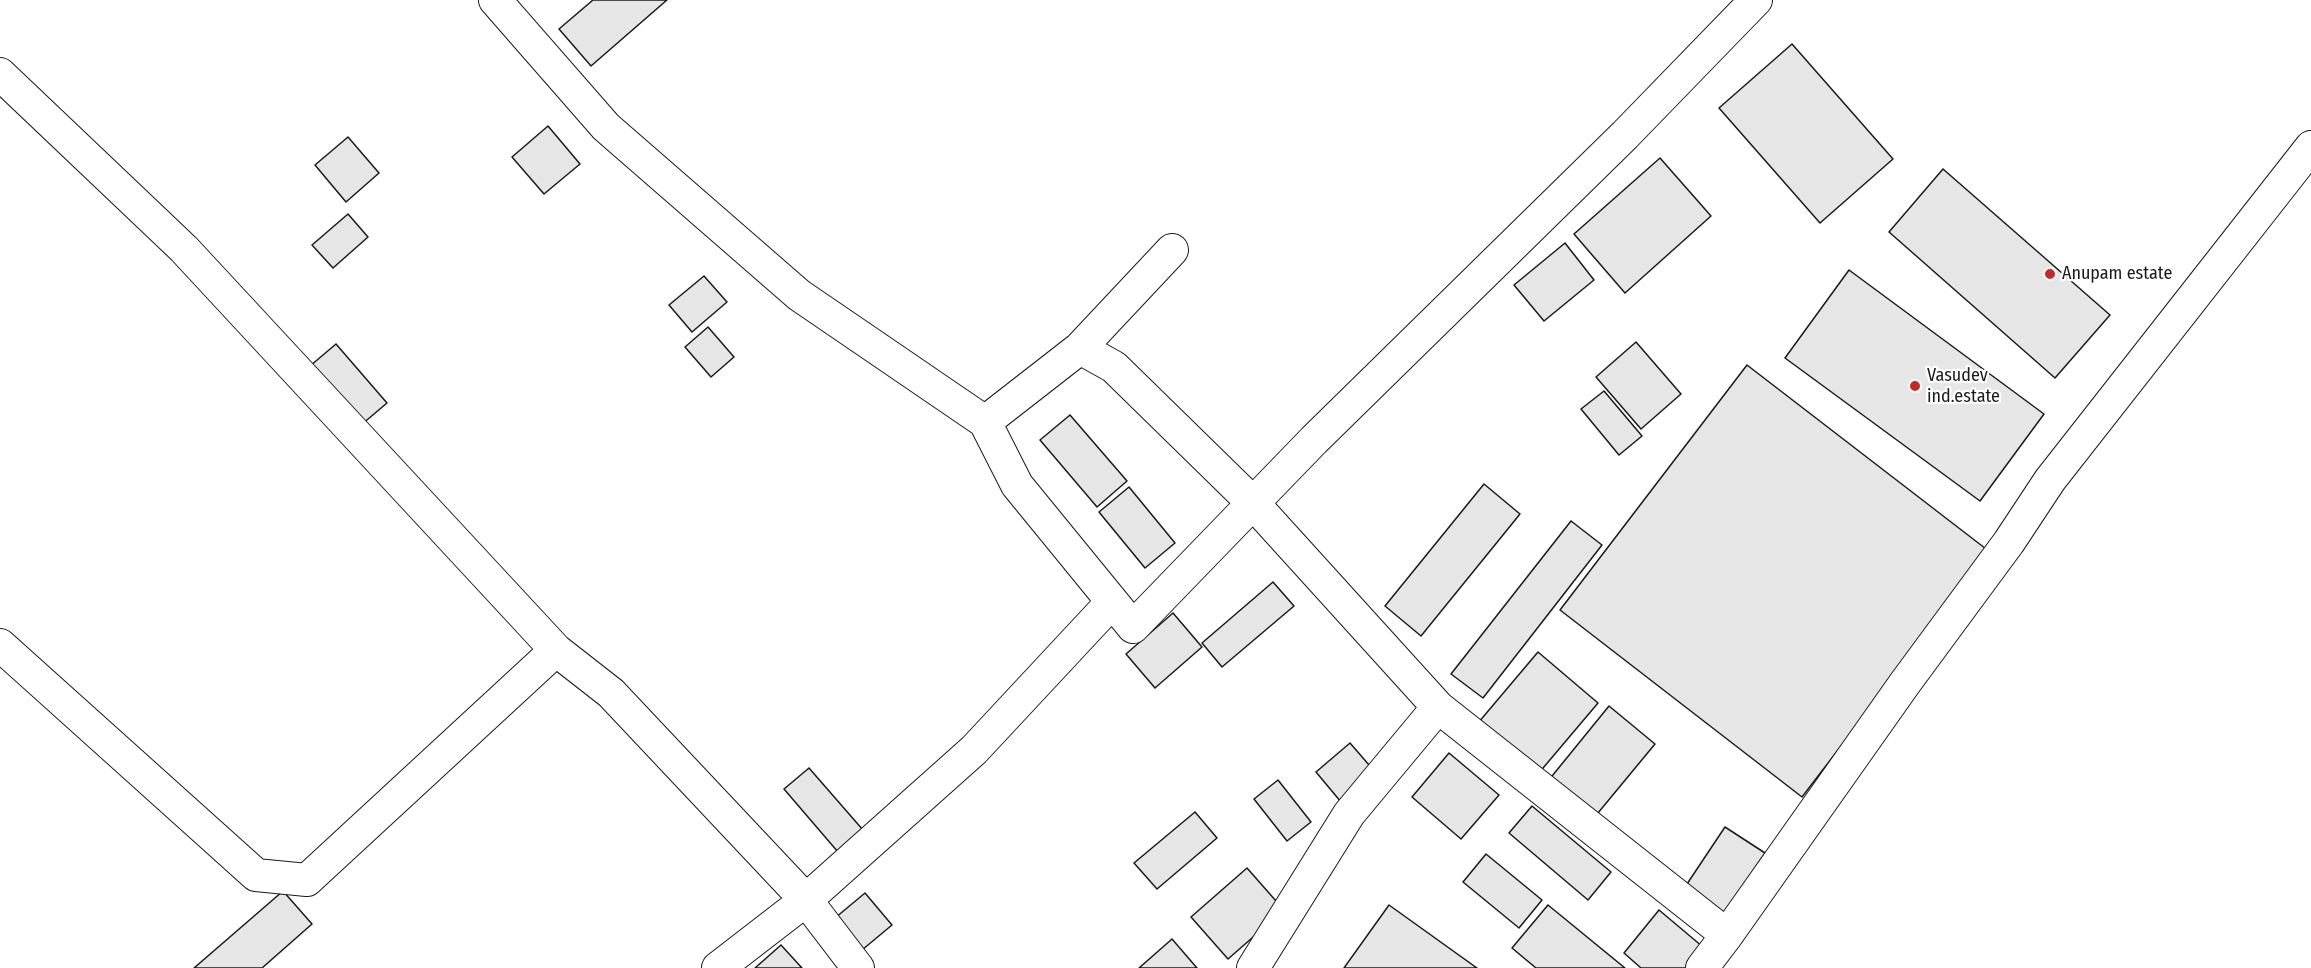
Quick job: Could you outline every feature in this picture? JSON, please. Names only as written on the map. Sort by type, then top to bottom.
[{"type":"street","points":[[495,0],[606,127],[799,295],[985,422],[1017,485],[1133,627],[1314,440],[1625,135],[1756,0]]},
{"type":"street","points":[[0,74],[184,249],[556,650],[611,693],[806,900],[858,968]]},
{"type":"street","points":[[1702,968],[1905,683],[2009,542],[2050,480],[2311,147]]},
{"type":"street","points":[[985,422],[1080,348],[1172,250]]},
{"type":"street","points":[[1080,348],[1114,367],[1253,502],[1438,707],[1727,936]]},
{"type":"street","points":[[718,968],[806,900],[974,750],[1112,602]]},
{"type":"street","points":[[0,645],[256,875],[307,880],[556,650]]},
{"type":"street","points":[[1253,968],[1349,814],[1438,707]]},
{"type":"building","points":[[593,0],[667,0],[591,66],[559,29]]},
{"type":"building","points":[[1792,44],[1893,159],[1820,223],[1719,108]]},
{"type":"building","points":[[548,126],[580,164],[544,194],[512,157]]},
{"type":"building","points":[[348,137],[379,173],[346,202],[315,165]]},
{"type":"building","points":[[1660,158],[1711,216],[1625,293],[1574,234]]},
{"type":"building","points":[[1943,169],[2110,315],[2055,378],[1889,232]]},
{"type":"building","points":[[348,214],[368,237],[333,268],[312,245]]},
{"type":"building","points":[[1565,243],[1594,280],[1544,321],[1514,285]]},
{"type":"building","name":"Vasudev ind.estate","points":[[1849,270],[2044,414],[1980,501],[1785,358]]},
{"type":"building","points":[[704,276],[727,302],[692,332],[669,305]]},
{"type":"building","points":[[708,327],[734,357],[711,377],[685,347]]},
{"type":"building","points":[[1636,342],[1681,394],[1641,429],[1596,377]]},
{"type":"building","points":[[336,344],[387,403],[361,425],[310,366]]},
{"type":"building","points":[[1747,365],[1990,552],[1802,797],[1560,610]]},
{"type":"building","points":[[1604,391],[1642,436],[1619,455],[1581,409]]},
{"type":"building","points":[[1070,415],[1127,481],[1097,507],[1040,440]]},
{"type":"building","points":[[1484,484],[1520,514],[1421,636],[1385,606]]},
{"type":"building","points":[[1129,487],[1175,543],[1145,568],[1099,512]]},
{"type":"building","points":[[1571,521],[1602,545],[1483,698],[1451,674]]},
{"type":"building","points":[[1273,582],[1294,606],[1222,667],[1202,643]]},
{"type":"building","points":[[1173,613],[1202,647],[1155,688],[1126,654]]},
{"type":"building","points":[[1538,652],[1598,703],[1538,774],[1478,723]]},
{"type":"building","points":[[1609,706],[1655,744],[1593,819],[1548,781]]},
{"type":"building","points":[[1350,743],[1376,773],[1341,802],[1316,772]]},
{"type":"building","points":[[1449,753],[1499,795],[1461,839],[1412,797]]},
{"type":"building","points":[[809,768],[863,830],[838,852],[784,789]]},
{"type":"building","points":[[1278,780],[1311,822],[1287,841],[1254,799]]},
{"type":"building","points":[[1532,806],[1611,872],[1588,900],[1509,833]]},
{"type":"building","points":[[1195,812],[1217,838],[1157,889],[1134,863]]},
{"type":"building","points":[[1725,827],[1765,853],[1724,914],[1685,887]]},
{"type":"building","points":[[1486,854],[1542,900],[1519,928],[1463,882]]},
{"type":"building","points":[[1247,868],[1284,910],[1228,959],[1191,917]]},
{"type":"building","points":[[283,891],[312,924],[262,968],[194,968]]},
{"type":"building","points":[[865,893],[892,925],[862,950],[835,918]]},
{"type":"building","points":[[1389,905],[1477,968],[1344,968]]},
{"type":"building","points":[[1548,905],[1625,968],[1536,968],[1512,948]]},
{"type":"building","points":[[1659,910],[1703,947],[1686,968],[1641,968],[1624,953]]},
{"type":"building","points":[[1172,939],[1197,968],[1139,968]]},
{"type":"building","points":[[781,945],[802,968],[755,968]]},
{"type":"place","name":"Anupam estate","points":[[2050,274]]},
{"type":"place","name":"Vasudev ind.estate","points":[[1915,386]]}]
